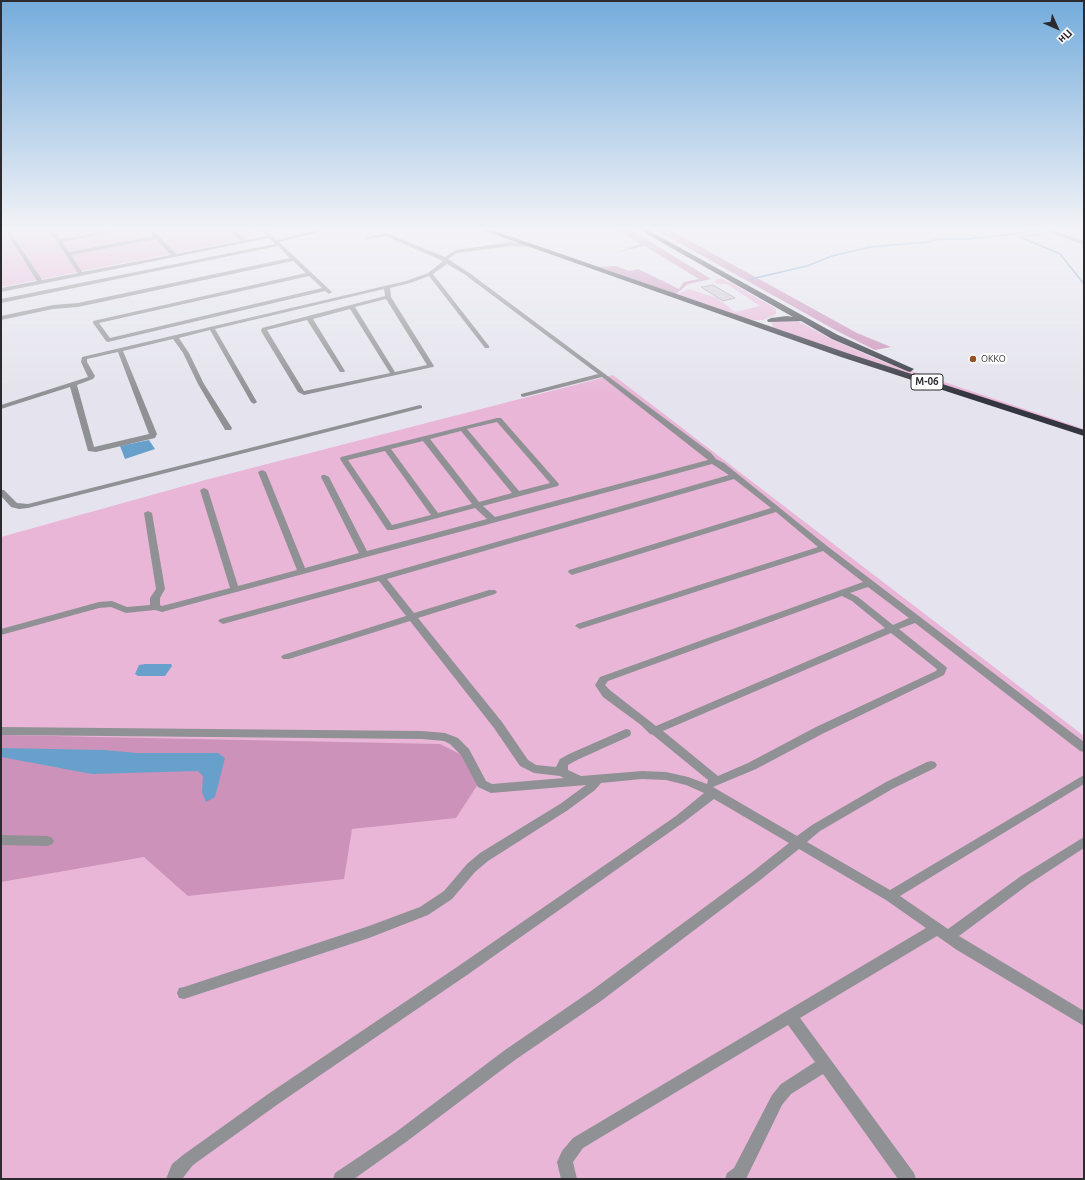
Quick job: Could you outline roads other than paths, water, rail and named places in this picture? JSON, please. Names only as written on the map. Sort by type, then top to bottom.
[{"type":"highway","name":"М-06","points":[[642,285],[770,330],[1084,433]]},
{"type":"highway","name":"М-06","points":[[742,285],[847,343],[915,371],[1084,426]]},
{"type":"highway","points":[[770,330],[767,324],[779,313],[774,303]]},
{"type":"highway","points":[[771,320],[782,318],[794,319],[816,327]]},
{"type":"street","points":[[1,290],[25,285]]},
{"type":"street","points":[[1,302],[80,285]]},
{"type":"street","points":[[1,318],[53,306],[78,305],[172,285]]},
{"type":"street","points":[[262,285],[95,322],[108,340],[326,289]]},
{"type":"street","points":[[322,285],[336,298]]},
{"type":"street","points":[[1,407],[88,379],[92,376],[84,362],[84,358],[176,338],[336,298],[395,285]]},
{"type":"street","points":[[439,285],[487,346]]},
{"type":"street","points":[[483,285],[708,455],[713,461],[722,465],[777,508],[824,548],[1084,748]]},
{"type":"street","points":[[387,287],[388,297],[431,366],[393,373],[308,393],[301,392],[264,332],[264,329],[388,297]]},
{"type":"street","points":[[351,306],[393,373]]},
{"type":"street","points":[[311,317],[310,319],[342,371]]},
{"type":"street","points":[[212,329],[254,402]]},
{"type":"street","points":[[176,338],[186,353],[200,384],[228,428]]},
{"type":"street","points":[[73,384],[91,449],[96,450],[152,436],[153,434],[120,350]]},
{"type":"street","points":[[523,396],[603,375]]},
{"type":"street","points":[[1,492],[14,505],[19,507],[28,506],[420,407]]},
{"type":"street","points":[[499,420],[555,484],[390,528],[344,459],[463,429],[499,420]]},
{"type":"street","points":[[463,429],[517,494]]},
{"type":"street","points":[[425,438],[477,505],[492,519]]},
{"type":"street","points":[[387,448],[436,516]]},
{"type":"street","points":[[1,632],[99,605],[112,604],[126,610],[155,607],[162,609],[492,519],[713,461]]},
{"type":"street","points":[[262,472],[302,571]]},
{"type":"street","points":[[223,621],[381,578],[735,476]]},
{"type":"street","points":[[325,477],[364,554]]},
{"type":"street","points":[[204,490],[235,589]]},
{"type":"street","points":[[572,572],[777,508]]},
{"type":"street","points":[[148,512],[160,589],[155,598],[155,607]]},
{"type":"street","points":[[580,626],[824,548]]},
{"type":"street","points":[[381,578],[498,725],[524,763],[534,769],[562,772],[578,780]]},
{"type":"street","points":[[870,583],[604,679],[600,685],[602,689],[654,731],[711,787],[797,842],[890,896],[943,932],[1084,1020]]},
{"type":"street","points":[[286,657],[492,592]]},
{"type":"street","points":[[174,1179],[178,1170],[188,1160],[276,1097],[667,828],[711,787],[820,730],[940,673],[942,668],[855,598],[842,593]]},
{"type":"street","points":[[654,731],[915,619]]},
{"type":"street","points":[[1,731],[430,736],[454,740],[465,752],[482,784],[491,789],[642,775],[666,776],[711,787]]},
{"type":"street","points":[[562,772],[564,762],[626,732]]},
{"type":"street","points":[[341,1179],[510,1055],[596,996],[755,877],[816,828],[870,796],[931,765]]},
{"type":"street","points":[[184,993],[368,932],[424,911],[448,895],[471,868],[484,858],[564,807],[591,787],[598,779]]},
{"type":"street","points":[[890,896],[1083,781]]},
{"type":"street","points":[[1,840],[48,841]]},
{"type":"street","points":[[569,1179],[565,1162],[567,1156],[578,1142],[790,1016],[943,932],[1084,842]]},
{"type":"street","points":[[790,1016],[908,1179]]},
{"type":"street","points":[[733,1179],[740,1174],[777,1100],[786,1089],[825,1064]]},
{"type":"water","points":[[149,440],[155,449],[125,459],[120,446]]},
{"type":"water","points":[[171,664],[172,666],[165,676],[138,676],[135,674],[139,665]]},
{"type":"water","points":[[1,748],[104,750],[137,753],[218,753],[225,758],[215,797],[206,802],[202,792],[203,776],[198,771],[92,774],[1,757]]},
{"type":"place","name":"ОККО","points":[[973,359]]}]
